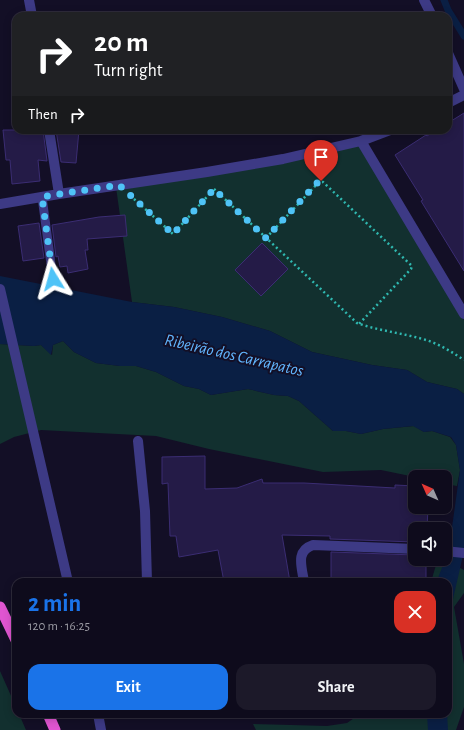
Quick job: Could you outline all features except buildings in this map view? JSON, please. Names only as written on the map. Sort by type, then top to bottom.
[{"type":"highway","points":[[0,606],[12,632]]},
{"type":"highway","points":[[50,718],[55,730]]},
{"type":"street","points":[[29,0],[31,12]]},
{"type":"street","points":[[424,0],[430,12]]},
{"type":"street","points":[[452,62],[464,89]]},
{"type":"street","points":[[452,101],[464,95]]},
{"type":"street","points":[[51,134],[59,194]]},
{"type":"street","points":[[0,204],[283,159],[361,141],[379,134]]},
{"type":"street","points":[[361,141],[464,314]]},
{"type":"street","points":[[0,289],[67,578]]},
{"type":"street","points":[[138,441],[145,511],[147,578]]},
{"type":"street","points":[[303,578],[301,561],[302,553],[306,547],[313,545],[408,549]]},
{"type":"street","points":[[452,552],[464,553]]},
{"type":"street","points":[[99,718],[101,730]]},
{"type":"lane","points":[[42,197],[53,279]]},
{"type":"path","points":[[119,185],[173,234],[234,167]]},
{"type":"path","points":[[266,238],[318,182],[323,182],[412,266],[412,269],[360,324]]},
{"type":"path","points":[[214,189],[360,324],[379,330],[426,340],[443,347],[464,360]]},
{"type":"green space","points":[[361,143],[464,320],[464,394],[457,389],[427,382],[407,370],[372,365],[312,352],[270,331],[222,317],[174,307],[132,302],[116,187]]},
{"type":"green space","points":[[63,341],[74,352],[96,363],[136,366],[156,372],[184,386],[199,389],[211,395],[248,389],[274,395],[288,396],[299,401],[333,431],[346,431],[361,434],[383,429],[414,426],[424,432],[432,431],[450,437],[456,445],[460,470],[457,486],[452,485],[452,470],[408,470],[408,476],[381,470],[323,472],[209,449],[156,436],[41,430],[14,437],[0,444],[0,344],[41,345],[52,355],[53,345]]},
{"type":"green space","points":[[452,564],[464,570],[464,593],[454,607],[464,664],[464,707],[456,730],[256,730],[253,724],[327,726],[347,723],[354,718],[452,718],[452,578],[432,578],[436,566],[452,566]]},
{"type":"green space","points":[[0,671],[12,698],[12,718],[21,718],[26,730],[0,730]]},
{"type":"water","name":"Ribeirão dos Carrapatos","points":[[0,276],[132,302],[174,307],[222,317],[270,331],[312,352],[372,365],[407,370],[427,382],[457,389],[464,394],[464,551],[453,599],[452,616],[452,578],[438,578],[443,566],[452,566],[452,527],[460,470],[456,445],[451,437],[432,431],[424,432],[413,426],[383,429],[361,434],[346,431],[333,431],[299,401],[288,396],[274,395],[248,389],[211,395],[199,389],[184,386],[156,372],[136,366],[96,363],[74,352],[63,341],[53,345],[51,355],[41,345],[0,344]]},
{"type":"water","points":[[427,718],[447,718],[448,730],[428,730]]},
{"type":"waterway","points":[[444,0],[449,12]]},
{"type":"waterway","points":[[452,16],[464,36]]},
{"type":"route","points":[[53,279],[42,197],[119,185],[173,234],[214,189],[266,238],[318,182],[321,181]]}]
